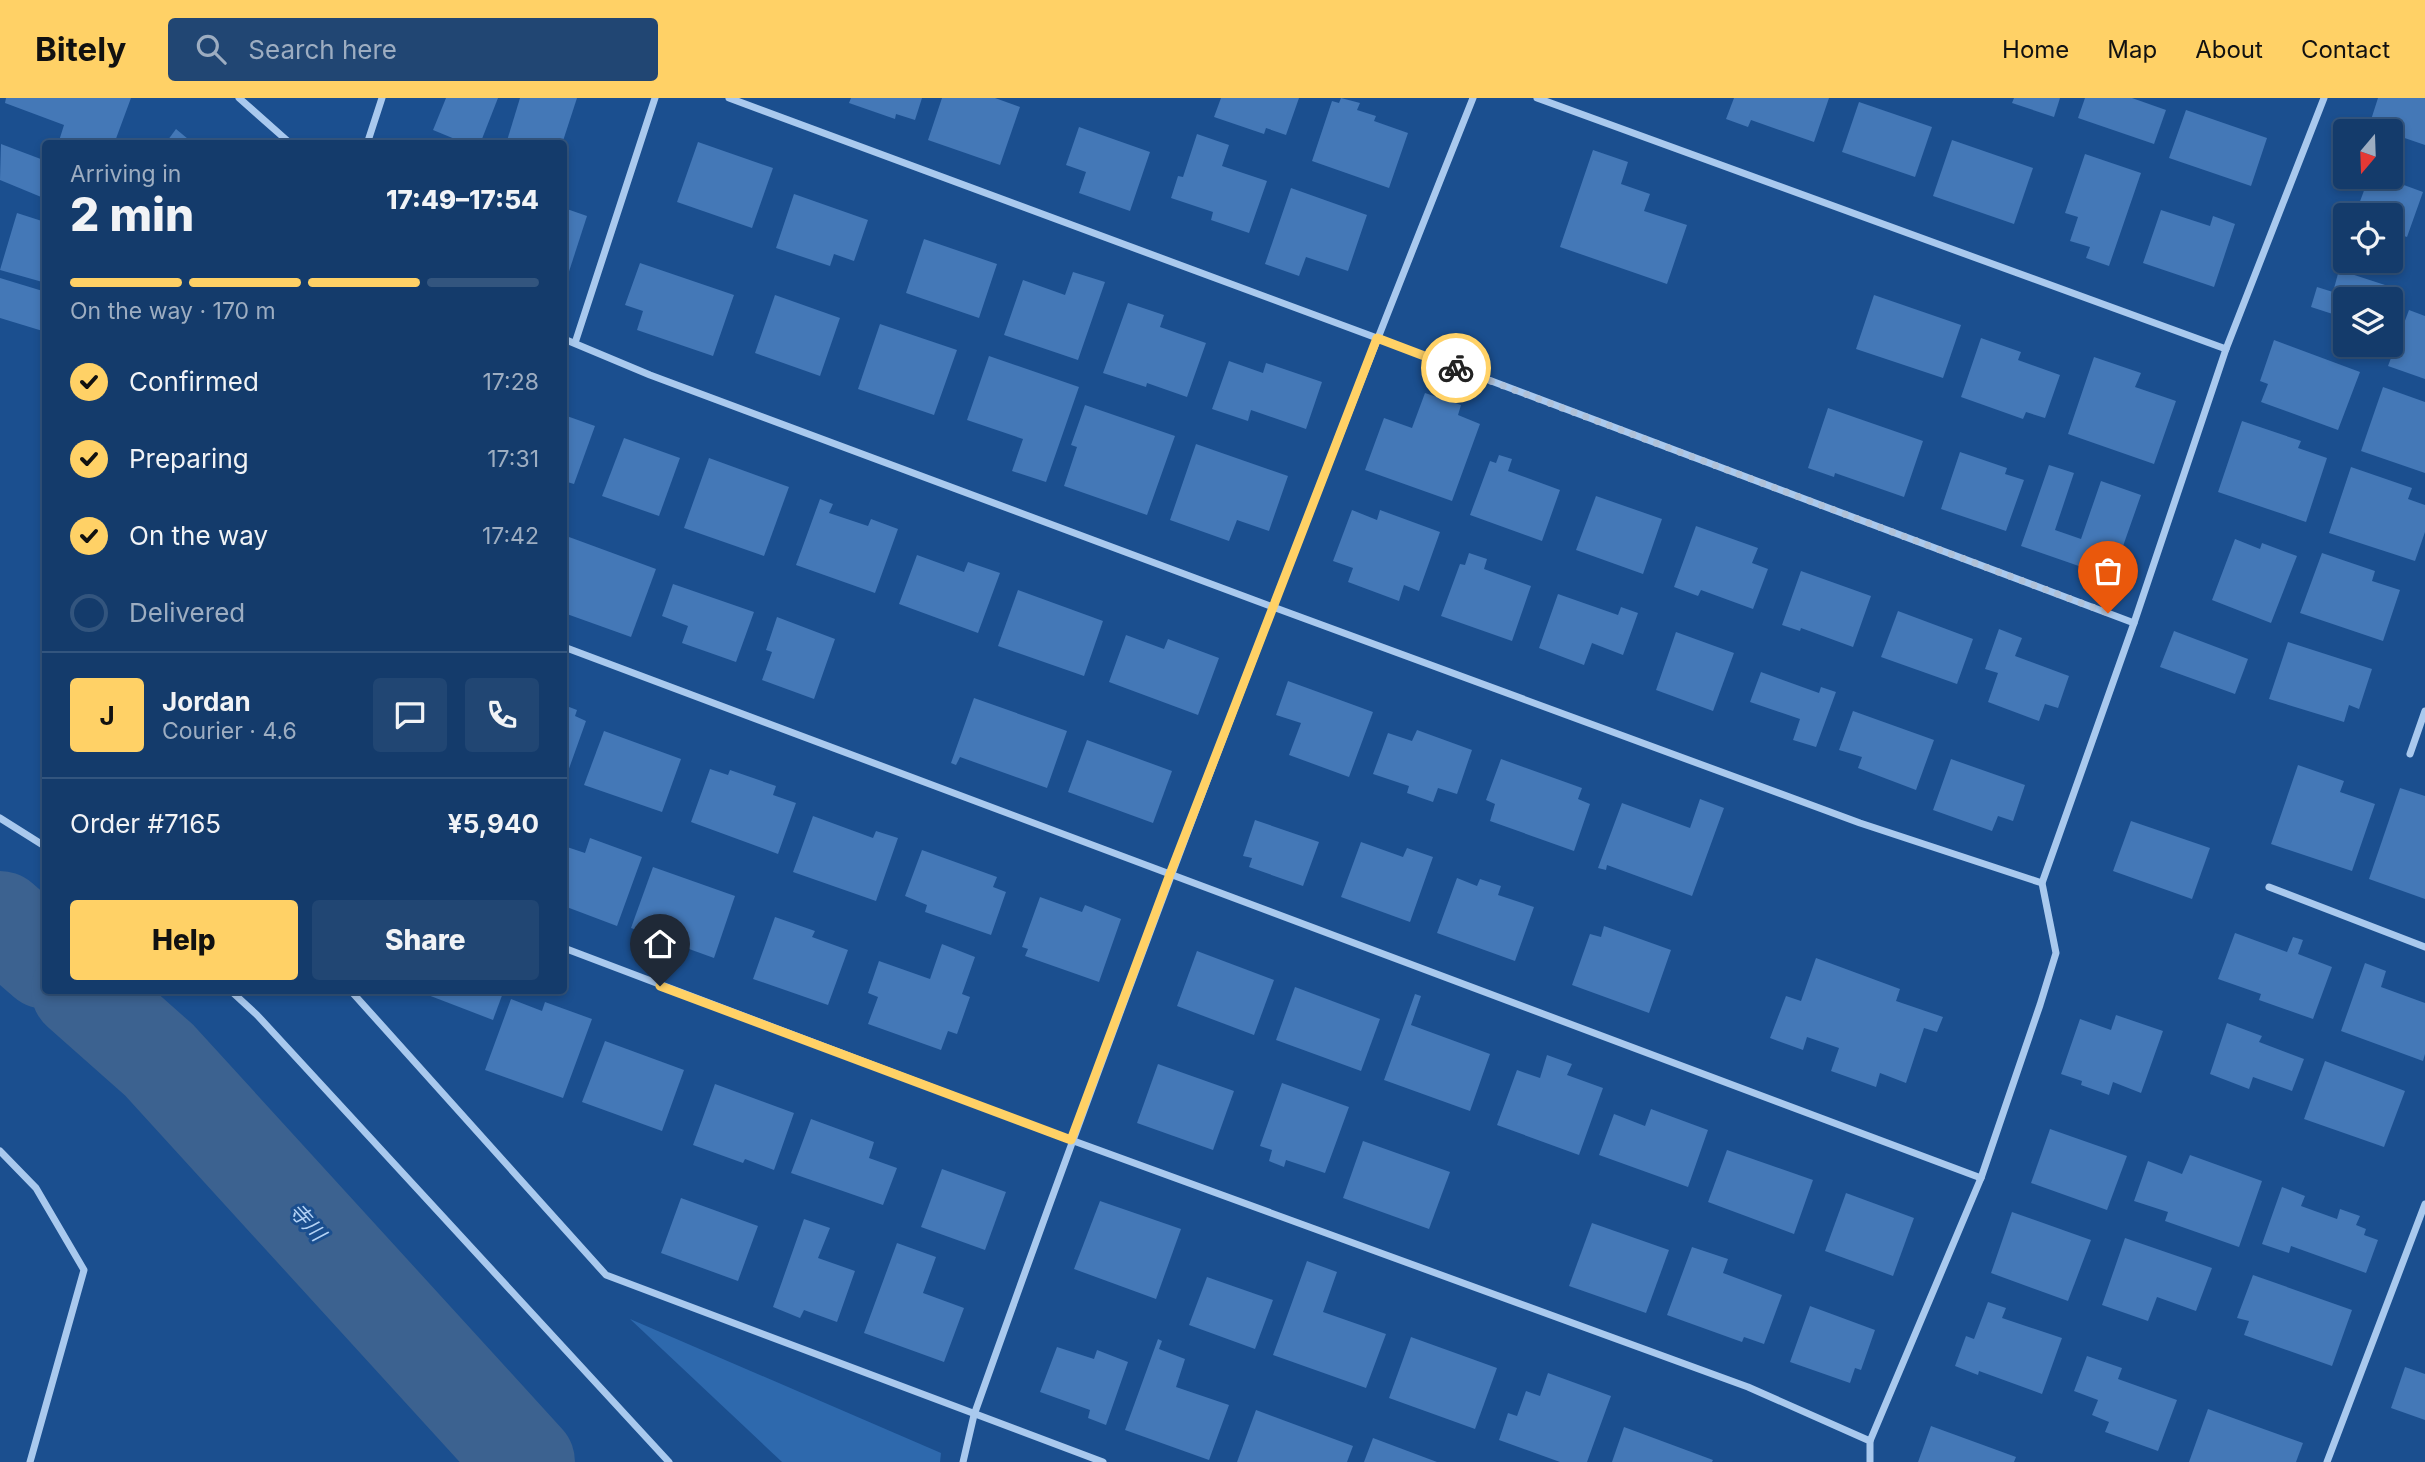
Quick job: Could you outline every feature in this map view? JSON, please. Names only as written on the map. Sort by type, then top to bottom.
[{"type":"street","points":[[239,98],[286,140]]},
{"type":"street","points":[[368,140],[382,98]]},
{"type":"street","points":[[575,343],[655,98]]},
{"type":"street","points":[[729,98],[2134,623]]},
{"type":"street","points":[[963,1462],[974,1415],[1071,1140],[1170,874],[1377,338],[1473,98]]},
{"type":"street","points":[[1537,98],[2226,349]]},
{"type":"street","points":[[1870,1462],[1870,1441],[1981,1178],[2056,953],[2042,883],[2134,623],[2226,349],[2324,98]]},
{"type":"street","points":[[567,340],[650,375],[1273,607],[1860,823],[2042,883]]},
{"type":"street","points":[[567,648],[1981,1178]]},
{"type":"street","points":[[2410,754],[2425,711]]},
{"type":"street","points":[[0,818],[42,844]]},
{"type":"street","points":[[2269,887],[2425,947]]},
{"type":"street","points":[[567,949],[1071,1140],[1748,1387],[1870,1441]]},
{"type":"street","points":[[234,994],[257,1015],[669,1462]]},
{"type":"street","points":[[354,994],[606,1275],[1104,1462]]},
{"type":"street","points":[[0,1151],[36,1188],[84,1270],[30,1462]]},
{"type":"street","points":[[2327,1462],[2425,1204]]},
{"type":"shaded area","points":[[630,1319],[941,1453],[940,1462],[782,1462]]},
{"type":"building","points":[[6,98],[131,98],[115,140],[59,140],[64,125],[5,103]]},
{"type":"building","points":[[446,98],[498,98],[482,140],[457,140],[433,130]]},
{"type":"building","points":[[520,98],[577,98],[563,140],[507,140]]},
{"type":"building","points":[[851,98],[922,98],[915,120],[896,114],[895,119],[849,103]]},
{"type":"building","points":[[942,98],[995,98],[1020,107],[1000,165],[928,140]]},
{"type":"building","points":[[1221,98],[1299,98],[1286,135],[1266,128],[1264,134],[1214,117]]},
{"type":"building","points":[[1341,98],[1360,103],[1357,110],[1376,116],[1374,121],[1408,133],[1389,188],[1312,161],[1332,101],[1339,103]]},
{"type":"building","points":[[1734,98],[1829,98],[1814,142],[1751,120],[1748,127],[1726,119]]},
{"type":"building","points":[[2014,98],[2060,98],[2054,117],[2012,103]]},
{"type":"building","points":[[2085,98],[2132,98],[2166,110],[2154,144],[2078,118]]},
{"type":"building","points":[[2378,98],[2425,98],[2425,145],[2403,137],[2403,119],[2371,119]]},
{"type":"building","points":[[1859,102],[1932,127],[1915,177],[1842,152]]},
{"type":"building","points":[[2186,110],[2267,138],[2251,186],[2169,158]]},
{"type":"building","points":[[1079,127],[1150,152],[1130,211],[1079,193],[1086,172],[1066,165]]},
{"type":"building","points":[[176,129],[189,140],[168,140]]},
{"type":"building","points":[[1197,134],[1229,145],[1222,166],[1267,181],[1249,233],[1211,220],[1213,212],[1171,198],[1178,176],[1183,177]]},
{"type":"building","points":[[1952,140],[2033,168],[2014,224],[1933,196]]},
{"type":"building","points":[[698,142],[773,168],[752,228],[677,202]]},
{"type":"building","points":[[1,144],[42,159],[42,197],[0,180]]},
{"type":"building","points":[[1593,150],[1628,162],[1621,184],[1650,194],[1644,211],[1687,225],[1667,284],[1560,247]]},
{"type":"building","points":[[2085,154],[2141,173],[2109,266],[2086,258],[2090,247],[2070,241],[2078,217],[2065,213]]},
{"type":"building","points":[[2403,185],[2423,192],[2407,237],[2403,236],[2403,203],[2359,203],[2365,189],[2403,189]]},
{"type":"building","points":[[1291,188],[1367,215],[1348,271],[1306,257],[1299,276],[1265,264]]},
{"type":"building","points":[[794,194],[868,220],[854,261],[834,254],[830,266],[776,248]]},
{"type":"building","points":[[567,209],[587,216],[567,278]]},
{"type":"building","points":[[2161,210],[2210,226],[2213,216],[2235,224],[2214,287],[2143,263]]},
{"type":"building","points":[[17,213],[42,221],[42,282],[0,270]]},
{"type":"building","points":[[924,239],[997,264],[979,318],[906,293]]},
{"type":"building","points":[[640,263],[734,295],[713,356],[637,330],[643,311],[625,305]]},
{"type":"building","points":[[1073,272],[1105,282],[1078,360],[1004,335],[1023,280],[1065,295]]},
{"type":"building","points":[[2338,273],[2348,273],[2385,285],[2384,287],[2334,287]]},
{"type":"building","points":[[0,278],[42,291],[42,331],[0,318]]},
{"type":"building","points":[[2317,287],[2333,292],[2333,314],[2311,307]]},
{"type":"building","points":[[775,295],[840,318],[820,376],[755,353]]},
{"type":"building","points":[[1874,295],[1961,325],[1943,378],[1856,349]]},
{"type":"building","points":[[1128,303],[1164,315],[1160,327],[1206,343],[1187,397],[1147,383],[1146,387],[1103,373]]},
{"type":"building","points":[[2409,310],[2425,316],[2425,379],[2388,366],[2391,357],[2403,357],[2403,326]]},
{"type":"building","points":[[880,324],[957,350],[934,415],[858,389]]},
{"type":"building","points":[[1981,338],[2021,352],[2018,360],[2060,375],[2045,418],[2026,412],[2023,419],[1961,397]]},
{"type":"building","points":[[2274,340],[2360,372],[2338,430],[2261,402],[2268,384],[2260,381]]},
{"type":"building","points":[[989,356],[1079,387],[1046,482],[1012,471],[1023,439],[967,420]]},
{"type":"building","points":[[2094,357],[2141,373],[2135,387],[2176,401],[2154,464],[2068,434]]},
{"type":"building","points":[[1229,361],[1263,373],[1266,363],[1322,382],[1306,429],[1251,410],[1248,421],[1212,409]]},
{"type":"building","points":[[2383,387],[2425,402],[2425,473],[2361,451]]},
{"type":"building","points":[[1425,393],[1461,405],[1458,415],[1480,424],[1452,501],[1365,470],[1384,418],[1412,428]]},
{"type":"building","points":[[1085,405],[1175,436],[1147,515],[1064,486],[1077,447],[1071,445]]},
{"type":"building","points":[[1828,408],[1923,441],[1904,497],[1835,473],[1834,477],[1808,468]]},
{"type":"building","points":[[567,416],[595,426],[574,484],[567,482]]},
{"type":"building","points":[[2242,421],[2301,441],[2298,448],[2327,458],[2306,522],[2218,492]]},
{"type":"building","points":[[624,438],[680,458],[659,516],[602,496]]},
{"type":"building","points":[[1196,444],[1288,476],[1269,531],[1237,520],[1229,541],[1170,520]]},
{"type":"building","points":[[1960,452],[2007,468],[2005,474],[2024,480],[2006,531],[1941,509]]},
{"type":"building","points":[[1499,455],[1512,459],[1508,471],[1560,490],[1542,541],[1470,515],[1490,461],[1496,463]]},
{"type":"building","points":[[709,458],[789,487],[764,556],[684,528]]},
{"type":"building","points":[[2049,465],[2074,473],[2055,530],[2081,539],[2101,481],[2141,495],[2122,549],[2109,545],[2099,573],[2021,546]]},
{"type":"building","points":[[2351,467],[2412,488],[2408,499],[2425,505],[2425,532],[2415,561],[2329,533]]},
{"type":"building","points":[[1596,496],[1662,519],[1643,574],[1576,550]]},
{"type":"building","points":[[820,499],[833,504],[829,513],[868,526],[871,519],[898,529],[875,593],[796,565]]},
{"type":"building","points":[[1352,510],[1377,520],[1380,510],[1440,532],[1419,591],[1404,585],[1399,601],[1348,582],[1353,568],[1333,561]]},
{"type":"building","points":[[1696,526],[1758,548],[1752,563],[1768,569],[1753,609],[1701,590],[1698,596],[1674,587]]},
{"type":"building","points":[[569,537],[656,569],[631,637],[567,614]]},
{"type":"building","points":[[2235,539],[2260,549],[2262,543],[2297,556],[2271,623],[2212,600]]},
{"type":"building","points":[[1469,553],[1487,559],[1484,569],[1531,586],[1512,641],[1441,616],[1460,564],[1465,565]]},
{"type":"building","points":[[2322,553],[2375,571],[2372,581],[2400,590],[2383,641],[2300,613]]},
{"type":"building","points":[[917,555],[964,572],[968,562],[1000,573],[978,633],[899,604]]},
{"type":"building","points":[[1801,571],[1871,596],[1853,647],[1801,628],[1800,631],[1782,625]]},
{"type":"building","points":[[673,584],[754,612],[736,662],[682,643],[688,626],[662,616]]},
{"type":"building","points":[[1018,590],[1103,621],[1084,676],[998,646]]},
{"type":"building","points":[[1558,594],[1618,615],[1621,607],[1638,613],[1623,655],[1592,643],[1584,665],[1539,648]]},
{"type":"building","points":[[1898,611],[1973,639],[1957,684],[1881,657]]},
{"type":"building","points":[[777,617],[835,639],[814,699],[762,680],[772,652],[766,650]]},
{"type":"building","points":[[1999,629],[2022,638],[2015,656],[2069,676],[2058,708],[2045,704],[2039,721],[1988,702],[1998,673],[1985,669]]},
{"type":"building","points":[[2174,631],[2248,659],[2235,694],[2160,667]]},
{"type":"building","points":[[1676,632],[1734,653],[1713,711],[1656,690]]},
{"type":"building","points":[[1126,635],[1164,649],[1168,639],[1219,658],[1198,715],[1109,682]]},
{"type":"building","points":[[2288,642],[2372,669],[2359,709],[2349,705],[2344,722],[2269,699]]},
{"type":"building","points":[[1761,672],[1819,693],[1821,687],[1836,692],[1816,747],[1793,740],[1800,719],[1750,702]]},
{"type":"building","points":[[1288,681],[1373,712],[1349,777],[1289,755],[1301,723],[1276,715]]},
{"type":"building","points":[[974,698],[1067,731],[1047,788],[960,757],[956,765],[951,763]]},
{"type":"building","points":[[567,706],[577,710],[575,716],[586,721],[567,774]]},
{"type":"building","points":[[1853,711],[1934,740],[1916,790],[1858,768],[1862,757],[1839,750]]},
{"type":"building","points":[[1417,730],[1472,750],[1457,794],[1438,788],[1433,802],[1407,793],[1409,786],[1373,774],[1388,733],[1412,741]]},
{"type":"building","points":[[604,731],[681,759],[662,812],[584,785]]},
{"type":"building","points":[[1087,740],[1172,771],[1153,823],[1068,792]]},
{"type":"building","points":[[1501,759],[1582,788],[1578,799],[1590,804],[1574,851],[1490,821],[1495,804],[1486,800]]},
{"type":"building","points":[[1951,759],[2025,785],[2013,821],[1998,816],[1992,831],[1933,810]]},
{"type":"building","points":[[2298,765],[2344,781],[2340,792],[2375,804],[2352,871],[2271,844]]},
{"type":"building","points":[[710,769],[728,775],[730,770],[776,786],[773,795],[796,803],[778,854],[691,822]]},
{"type":"building","points":[[2400,788],[2425,796],[2425,899],[2369,879]]},
{"type":"building","points":[[1700,799],[1724,808],[1692,896],[1607,865],[1606,870],[1598,868],[1622,803],[1690,828]]},
{"type":"building","points":[[813,816],[873,838],[876,831],[898,838],[876,901],[793,872]]},
{"type":"building","points":[[1255,820],[1319,842],[1303,886],[1249,867],[1252,858],[1243,856]]},
{"type":"building","points":[[2131,821],[2210,848],[2192,899],[2113,871]]},
{"type":"building","points":[[590,838],[642,857],[617,926],[567,907],[567,847],[585,853]]},
{"type":"building","points":[[1361,842],[1403,857],[1407,848],[1433,857],[1410,922],[1341,897]]},
{"type":"building","points":[[922,850],[997,877],[993,887],[1006,892],[991,935],[925,912],[927,905],[905,896]]},
{"type":"building","points":[[653,867],[735,896],[714,958],[631,928]]},
{"type":"building","points":[[1457,878],[1477,886],[1480,879],[1501,886],[1498,895],[1534,907],[1515,961],[1437,933]]},
{"type":"building","points":[[1040,897],[1082,912],[1085,905],[1121,919],[1099,982],[1025,956],[1028,949],[1022,947]]},
{"type":"building","points":[[775,917],[815,931],[812,937],[848,950],[828,1005],[753,979]]},
{"type":"building","points":[[1604,926],[1671,950],[1649,1013],[1572,985],[1590,934],[1601,937]]},
{"type":"building","points":[[2235,933],[2287,952],[2293,937],[2303,940],[2298,954],[2332,967],[2313,1019],[2259,1000],[2261,994],[2218,979]]},
{"type":"building","points":[[942,944],[975,957],[962,994],[970,997],[957,1034],[948,1031],[941,1050],[868,1024],[878,997],[868,993],[879,961],[930,979]]},
{"type":"building","points":[[1197,951],[1274,980],[1254,1035],[1177,1006]]},
{"type":"building","points":[[1816,958],[1900,989],[1896,1001],[1943,1017],[1937,1032],[1924,1028],[1906,1083],[1880,1073],[1876,1087],[1831,1071],[1839,1048],[1807,1037],[1803,1050],[1770,1038],[1786,996],[1801,1001]]},
{"type":"building","points":[[2365,963],[2386,971],[2381,987],[2425,1003],[2423,1061],[2341,1031]]},
{"type":"building","points":[[1295,987],[1380,1019],[1361,1071],[1276,1040]]},
{"type":"building","points":[[425,994],[503,994],[493,1020]]},
{"type":"building","points":[[1415,994],[1421,996],[1411,1025],[1490,1054],[1470,1111],[1384,1080]]},
{"type":"building","points":[[511,999],[542,1011],[545,1002],[592,1019],[563,1098],[485,1070]]},
{"type":"building","points":[[2116,1015],[2163,1031],[2141,1093],[2113,1082],[2109,1095],[2061,1074],[2080,1019],[2111,1030]]},
{"type":"building","points":[[2227,1023],[2262,1036],[2259,1042],[2304,1059],[2292,1091],[2253,1077],[2249,1089],[2210,1074]]},
{"type":"building","points":[[605,1041],[684,1070],[662,1131],[582,1102]]},
{"type":"building","points":[[1547,1055],[1572,1064],[1567,1075],[1603,1088],[1579,1155],[1497,1125],[1517,1070],[1540,1078]]},
{"type":"building","points":[[2325,1061],[2405,1091],[2384,1147],[2304,1119]]},
{"type":"building","points":[[1158,1064],[1234,1091],[1213,1150],[1137,1123]]},
{"type":"building","points":[[1282,1083],[1349,1107],[1325,1173],[1286,1160],[1284,1167],[1269,1161],[1272,1150],[1260,1146]]},
{"type":"building","points":[[715,1084],[794,1113],[774,1170],[745,1159],[743,1163],[693,1145]]},
{"type":"building","points":[[1651,1109],[1708,1130],[1688,1187],[1599,1155],[1614,1114],[1645,1126]]},
{"type":"building","points":[[811,1119],[874,1142],[869,1158],[897,1168],[883,1205],[791,1173]]},
{"type":"building","points":[[2050,1129],[2127,1156],[2107,1210],[2031,1183]]},
{"type":"building","points":[[1363,1141],[1450,1172],[1429,1229],[1343,1198]]},
{"type":"building","points":[[1727,1150],[1813,1180],[1794,1234],[1708,1202]]},
{"type":"building","points":[[2190,1155],[2262,1181],[2239,1247],[2165,1221],[2168,1212],[2134,1201],[2148,1161],[2182,1174]]},
{"type":"building","points":[[942,1169],[1006,1192],[985,1250],[921,1227]]},
{"type":"building","points":[[2282,1187],[2305,1196],[2301,1206],[2337,1219],[2340,1209],[2360,1216],[2356,1225],[2366,1229],[2364,1235],[2378,1240],[2366,1273],[2291,1246],[2289,1253],[2262,1244]]},
{"type":"building","points":[[1846,1193],[1914,1218],[1893,1276],[1825,1251]]},
{"type":"building","points":[[681,1198],[758,1226],[738,1281],[661,1253]]},
{"type":"building","points":[[1100,1201],[1181,1229],[1156,1299],[1074,1269]]},
{"type":"building","points":[[2012,1212],[2091,1240],[2068,1301],[1991,1273]]},
{"type":"building","points":[[804,1219],[830,1228],[818,1258],[855,1271],[837,1322],[804,1310],[800,1318],[773,1307]]},
{"type":"building","points":[[1592,1223],[1669,1250],[1646,1313],[1569,1286]]},
{"type":"building","points":[[2125,1238],[2212,1268],[2196,1311],[2157,1297],[2148,1321],[2102,1305]]},
{"type":"building","points":[[897,1243],[936,1257],[923,1293],[964,1308],[944,1362],[864,1333]]},
{"type":"building","points":[[1692,1247],[1728,1259],[1723,1273],[1782,1295],[1764,1344],[1744,1337],[1742,1342],[1667,1315]]},
{"type":"building","points":[[1307,1261],[1337,1272],[1323,1312],[1386,1334],[1366,1388],[1273,1355]]},
{"type":"building","points":[[2253,1275],[2352,1310],[2332,1366],[2244,1335],[2249,1321],[2237,1318]]},
{"type":"building","points":[[1207,1277],[1273,1300],[1255,1349],[1189,1325]]},
{"type":"building","points":[[1988,1302],[2006,1308],[2002,1318],[2062,1338],[2042,1394],[1979,1371],[1978,1375],[1955,1366],[1966,1336],[1974,1339]]},
{"type":"building","points":[[1810,1306],[1875,1330],[1861,1370],[1855,1368],[1850,1383],[1790,1362]]},
{"type":"building","points":[[1411,1337],[1497,1368],[1475,1429],[1389,1398]]},
{"type":"building","points":[[1158,1339],[1162,1341],[1159,1349],[1185,1359],[1176,1387],[1229,1405],[1209,1460],[1125,1430]]},
{"type":"building","points":[[1057,1347],[1094,1359],[1097,1350],[1128,1362],[1106,1425],[1088,1418],[1090,1410],[1040,1392]]},
{"type":"building","points":[[2087,1356],[2122,1368],[2118,1379],[2177,1400],[2158,1451],[2105,1432],[2109,1422],[2092,1415],[2098,1400],[2074,1391]]},
{"type":"building","points":[[2405,1367],[2425,1374],[2425,1420],[2391,1408]]},
{"type":"building","points":[[1548,1373],[1611,1396],[1587,1462],[1560,1462],[1499,1440],[1508,1413],[1517,1416],[1526,1391],[1540,1396]]},
{"type":"building","points":[[2208,1409],[2303,1443],[2296,1462],[2189,1462]]},
{"type":"building","points":[[1256,1410],[1353,1446],[1347,1462],[1237,1462]]},
{"type":"building","points":[[1931,1426],[2016,1457],[2014,1462],[1918,1462]]},
{"type":"building","points":[[1624,1427],[1713,1460],[1612,1462]]},
{"type":"building","points":[[1373,1438],[1437,1462],[1364,1462]]},
{"type":"waterway","name":"寺川","points":[[0,920],[42,957]]},
{"type":"waterway","name":"寺川","points":[[85,994],[159,1060],[526,1462]]},
{"type":"way so far","points":[[1456,368],[2108,613]]},
{"type":"route","points":[[660,986],[1071,1140],[1170,874],[1377,338],[1456,368]]}]
